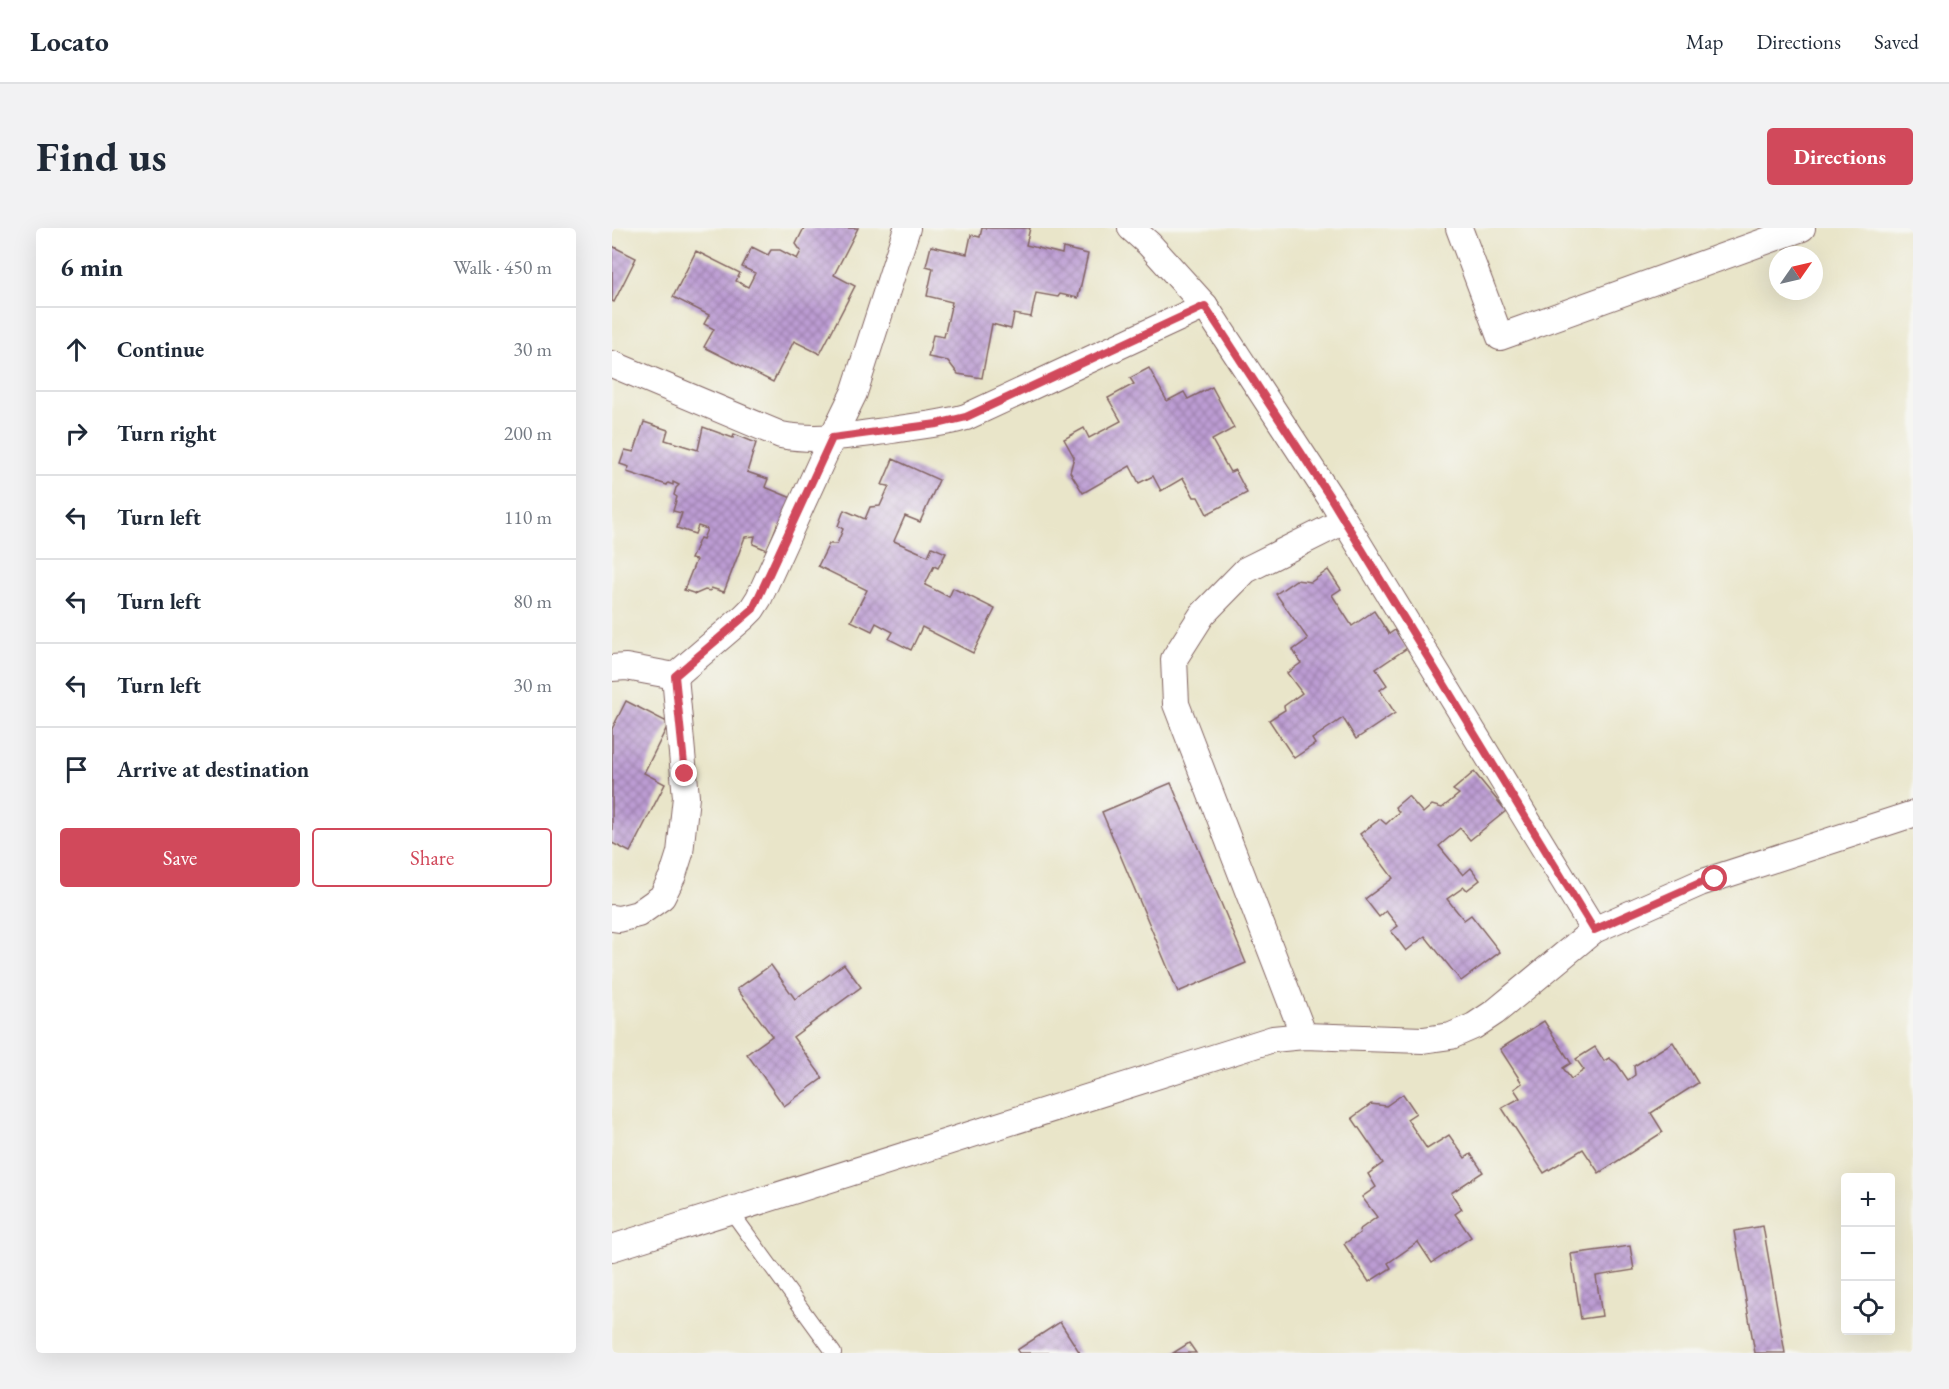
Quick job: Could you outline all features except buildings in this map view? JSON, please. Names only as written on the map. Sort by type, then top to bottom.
[{"type":"street","points":[[675,676],[753,609],[854,393],[907,228]]},
{"type":"street","points":[[1131,228],[1149,244],[1205,306],[1330,497],[1594,930]]},
{"type":"street","points":[[1459,228],[1500,337],[1802,228]]},
{"type":"street","points":[[612,364],[781,435],[832,438],[937,424],[966,417],[1205,306]]},
{"type":"street","points":[[1304,1036],[1176,704],[1174,659],[1202,615],[1246,570],[1344,521]]},
{"type":"street","points":[[612,668],[626,667],[675,676]]},
{"type":"street","points":[[612,918],[638,914],[662,897],[673,875],[680,853],[686,797],[675,676]]},
{"type":"street","points":[[612,1248],[1273,1039],[1304,1036],[1424,1040],[1451,1036],[1474,1026],[1495,1012],[1594,930],[1700,883],[1913,814]]},
{"type":"lane","points":[[730,1209],[834,1353]]},
{"type":"route","points":[[685,774],[675,676],[753,609],[832,438],[937,424],[966,417],[1205,306],[1330,497],[1594,930],[1700,883],[1715,879]]}]
